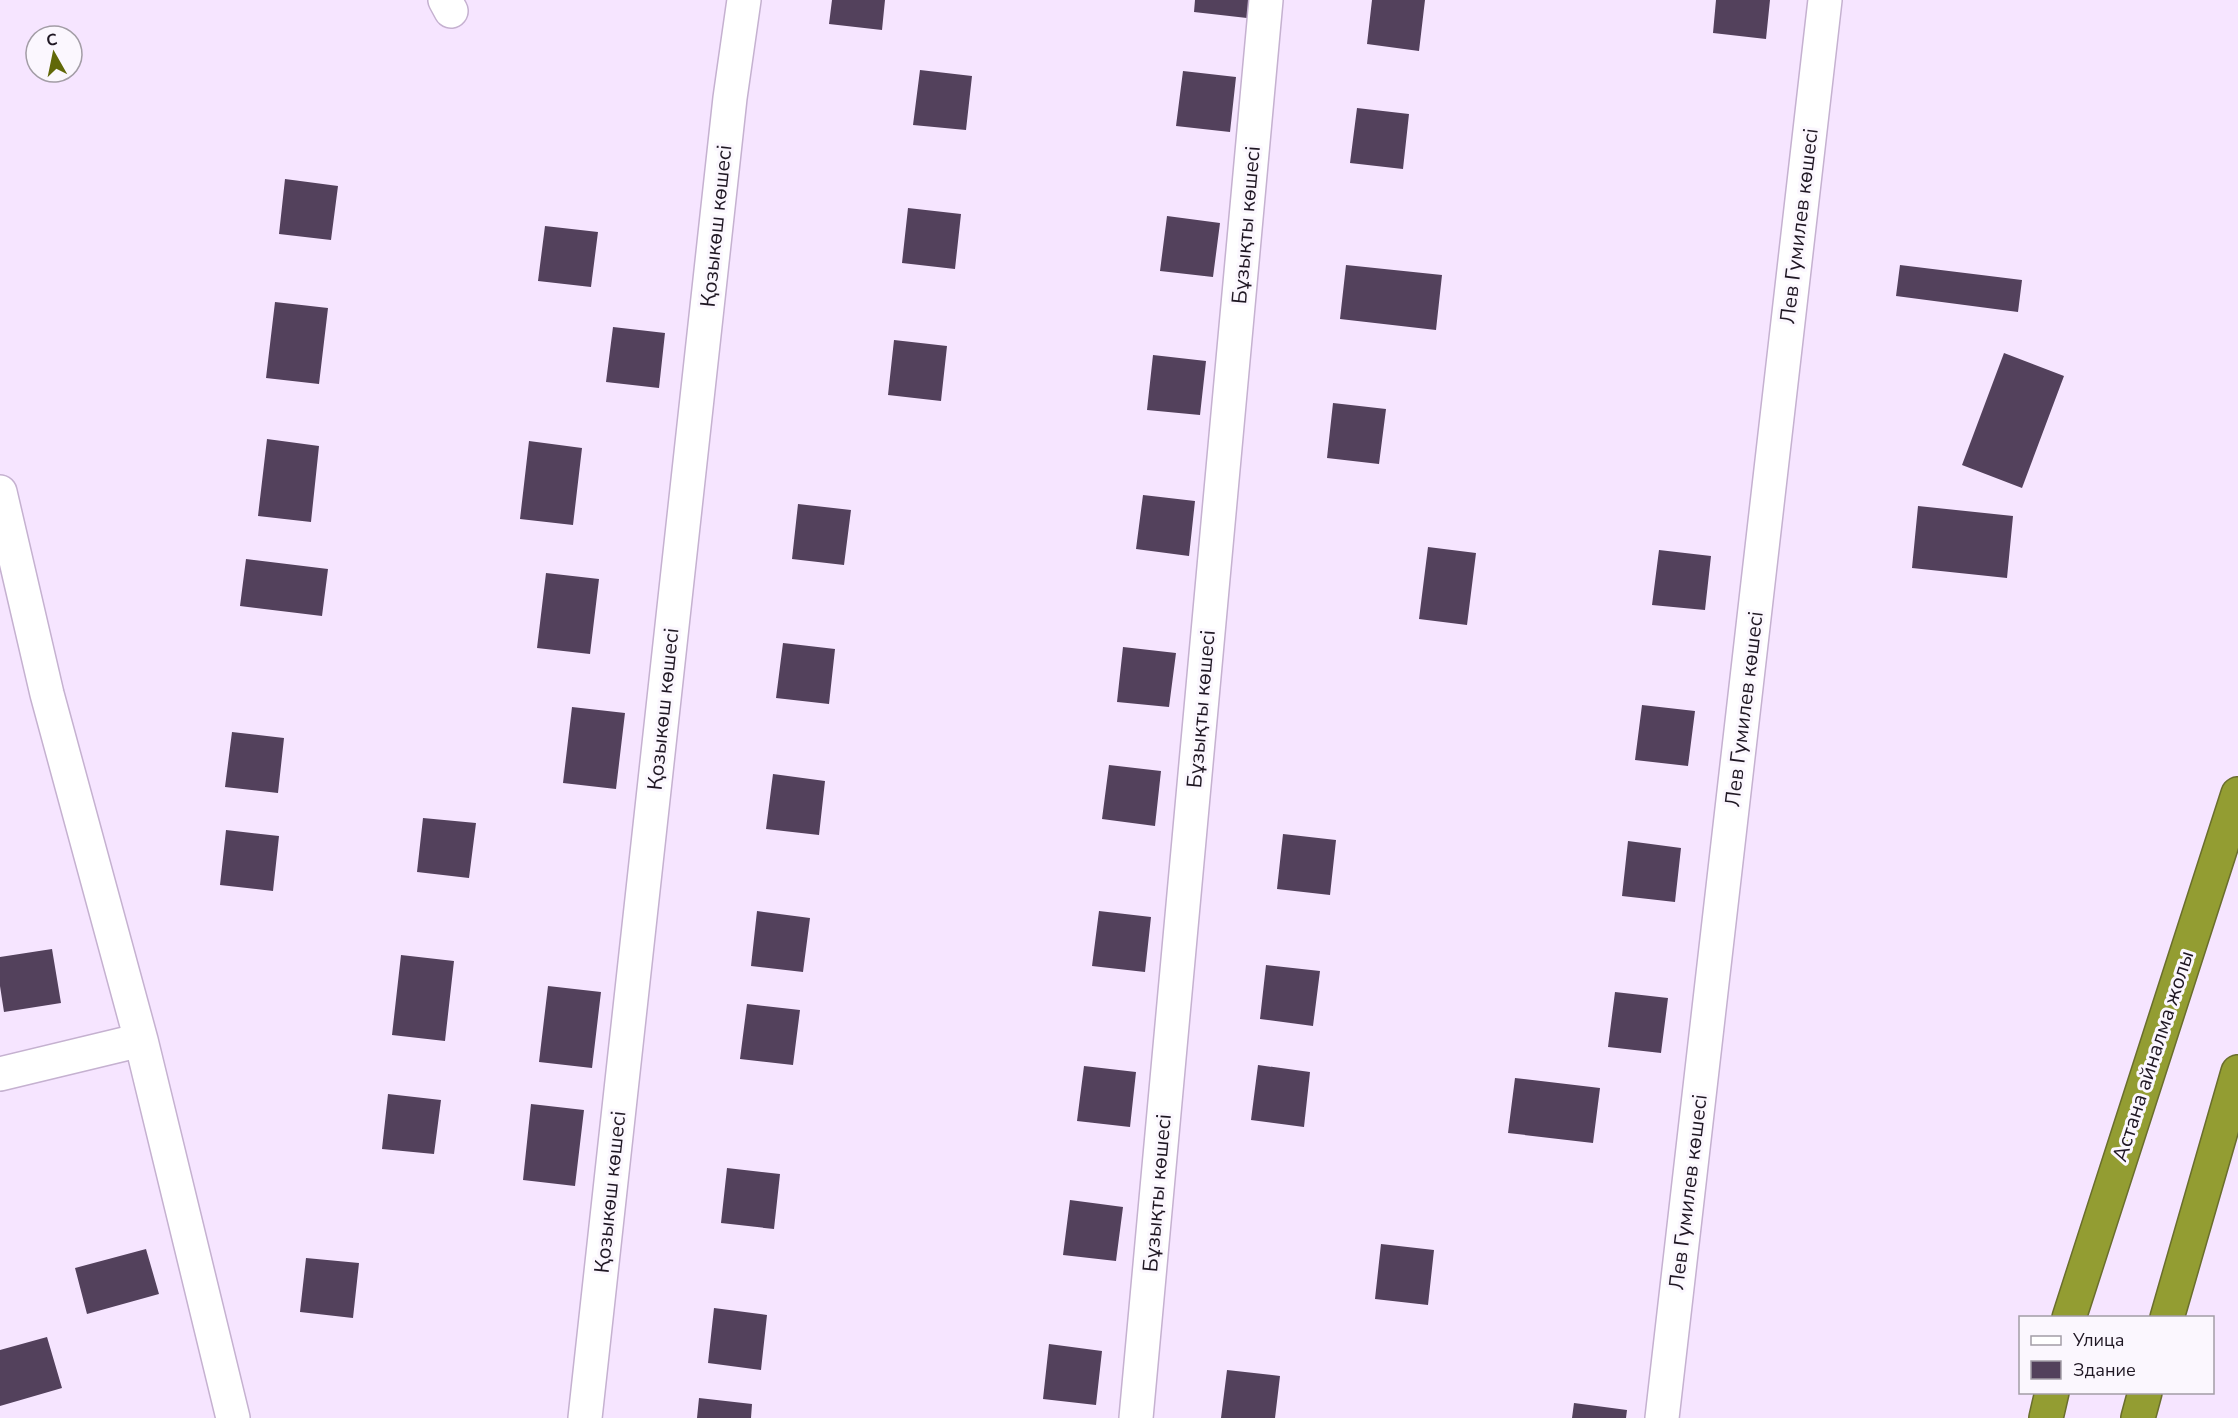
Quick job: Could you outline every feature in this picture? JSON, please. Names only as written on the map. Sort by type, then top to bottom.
[{"type":"highway","name":"Астана айналма жолы","points":[[2069,1316],[2238,794]]},
{"type":"highway","points":[[2167,1316],[2238,1072]]},
{"type":"highway","points":[[2046,1418],[2052,1394]]},
{"type":"highway","points":[[2138,1418],[2144,1394]]},
{"type":"street","name":"Қозыкөш көшесі","points":[[585,1418],[730,98],[744,0]]},
{"type":"street","name":"Бұзықты көшесі","points":[[1136,1418],[1266,0]]},
{"type":"street","name":"Лев Гумилев көшесі","points":[[1662,1418],[1825,0]]},
{"type":"street","points":[[3,510],[47,694],[141,1040],[233,1418]]},
{"type":"street","points":[[0,1074],[141,1040]]},
{"type":"building","points":[[832,0],[885,0],[882,30],[829,24]]},
{"type":"building","points":[[1195,0],[1249,0],[1247,18],[1194,12]]},
{"type":"building","points":[[1372,0],[1425,0],[1419,51],[1367,44]]},
{"type":"building","points":[[1716,0],[1770,0],[1766,39],[1713,33]]},
{"type":"building","points":[[920,70],[972,76],[966,130],[913,125]]},
{"type":"building","points":[[1183,71],[1236,77],[1230,132],[1176,126]]},
{"type":"building","points":[[1357,108],[1409,114],[1403,169],[1350,163]]},
{"type":"building","points":[[285,179],[338,186],[331,240],[279,234]]},
{"type":"building","points":[[908,208],[961,214],[955,269],[902,263]]},
{"type":"building","points":[[1167,216],[1220,223],[1213,277],[1160,271]]},
{"type":"building","points":[[545,226],[598,232],[591,287],[538,281]]},
{"type":"building","points":[[1346,265],[1442,275],[1436,330],[1340,319]]},
{"type":"building","points":[[1900,265],[2022,280],[2018,312],[1896,296]]},
{"type":"building","points":[[275,302],[328,308],[319,384],[266,378]]},
{"type":"building","points":[[613,327],[665,333],[659,388],[606,382]]},
{"type":"building","points":[[894,340],[947,346],[941,401],[888,395]]},
{"type":"building","points":[[2004,353],[2064,376],[2022,488],[1962,465]]},
{"type":"building","points":[[1153,355],[1206,361],[1200,415],[1147,410]]},
{"type":"building","points":[[1333,403],[1386,409],[1379,464],[1327,458]]},
{"type":"building","points":[[267,439],[319,446],[311,522],[258,516]]},
{"type":"building","points":[[529,441],[582,448],[573,525],[520,519]]},
{"type":"building","points":[[1143,495],[1195,501],[1189,556],[1136,549]]},
{"type":"building","points":[[798,504],[851,510],[844,565],[792,559]]},
{"type":"building","points":[[1918,506],[2013,516],[2007,578],[1912,568]]},
{"type":"building","points":[[1428,547],[1476,553],[1467,625],[1419,619]]},
{"type":"building","points":[[1659,550],[1711,556],[1705,610],[1652,605]]},
{"type":"building","points":[[246,559],[328,569],[322,616],[240,606]]},
{"type":"building","points":[[546,573],[599,579],[590,654],[537,648]]},
{"type":"building","points":[[783,643],[835,649],[829,704],[776,698]]},
{"type":"building","points":[[1123,647],[1176,653],[1169,707],[1117,702]]},
{"type":"building","points":[[1642,705],[1695,711],[1688,766],[1635,760]]},
{"type":"building","points":[[572,707],[625,713],[616,789],[563,783]]},
{"type":"building","points":[[232,732],[284,738],[278,793],[225,787]]},
{"type":"building","points":[[1109,765],[1161,771],[1155,826],[1102,819]]},
{"type":"building","points":[[773,774],[825,781],[819,835],[766,829]]},
{"type":"building","points":[[423,818],[476,823],[469,878],[417,872]]},
{"type":"building","points":[[226,830],[279,836],[273,891],[220,885]]},
{"type":"building","points":[[1283,834],[1336,840],[1330,895],[1277,889]]},
{"type":"building","points":[[1628,841],[1681,848],[1675,902],[1622,896]]},
{"type":"building","points":[[757,911],[810,918],[803,972],[751,966]]},
{"type":"building","points":[[1099,911],[1151,917],[1145,972],[1092,966]]},
{"type":"building","points":[[52,949],[61,1003],[4,1012],[0,986],[0,957]]},
{"type":"building","points":[[401,955],[454,961],[445,1041],[392,1035]]},
{"type":"building","points":[[1266,965],[1320,971],[1313,1026],[1260,1019]]},
{"type":"building","points":[[548,986],[601,992],[592,1068],[539,1062]]},
{"type":"building","points":[[1615,992],[1668,998],[1661,1053],[1608,1047]]},
{"type":"building","points":[[747,1004],[800,1010],[793,1065],[740,1059]]},
{"type":"building","points":[[1258,1065],[1310,1072],[1304,1127],[1251,1120]]},
{"type":"building","points":[[1084,1066],[1136,1072],[1130,1127],[1077,1121]]},
{"type":"building","points":[[1515,1078],[1600,1088],[1593,1143],[1508,1133]]},
{"type":"building","points":[[388,1094],[441,1100],[434,1154],[382,1149]]},
{"type":"building","points":[[531,1104],[584,1110],[575,1186],[523,1180]]},
{"type":"building","points":[[727,1168],[780,1174],[774,1229],[721,1223]]},
{"type":"building","points":[[1070,1200],[1123,1207],[1116,1261],[1063,1255]]},
{"type":"building","points":[[1381,1244],[1434,1250],[1428,1305],[1375,1299]]},
{"type":"building","points":[[146,1249],[159,1294],[87,1314],[75,1268]]},
{"type":"building","points":[[306,1258],[359,1263],[353,1318],[300,1312]]},
{"type":"building","points":[[714,1308],[767,1315],[761,1370],[708,1363]]},
{"type":"building","points":[[47,1337],[62,1388],[0,1406],[0,1350]]},
{"type":"building","points":[[1049,1344],[1102,1351],[1096,1405],[1043,1399]]},
{"type":"building","points":[[1227,1370],[1280,1376],[1275,1418],[1221,1418]]},
{"type":"building","points":[[699,1398],[752,1404],[751,1418],[697,1418]]},
{"type":"building","points":[[1574,1403],[1627,1410],[1626,1418],[1572,1418]]}]
